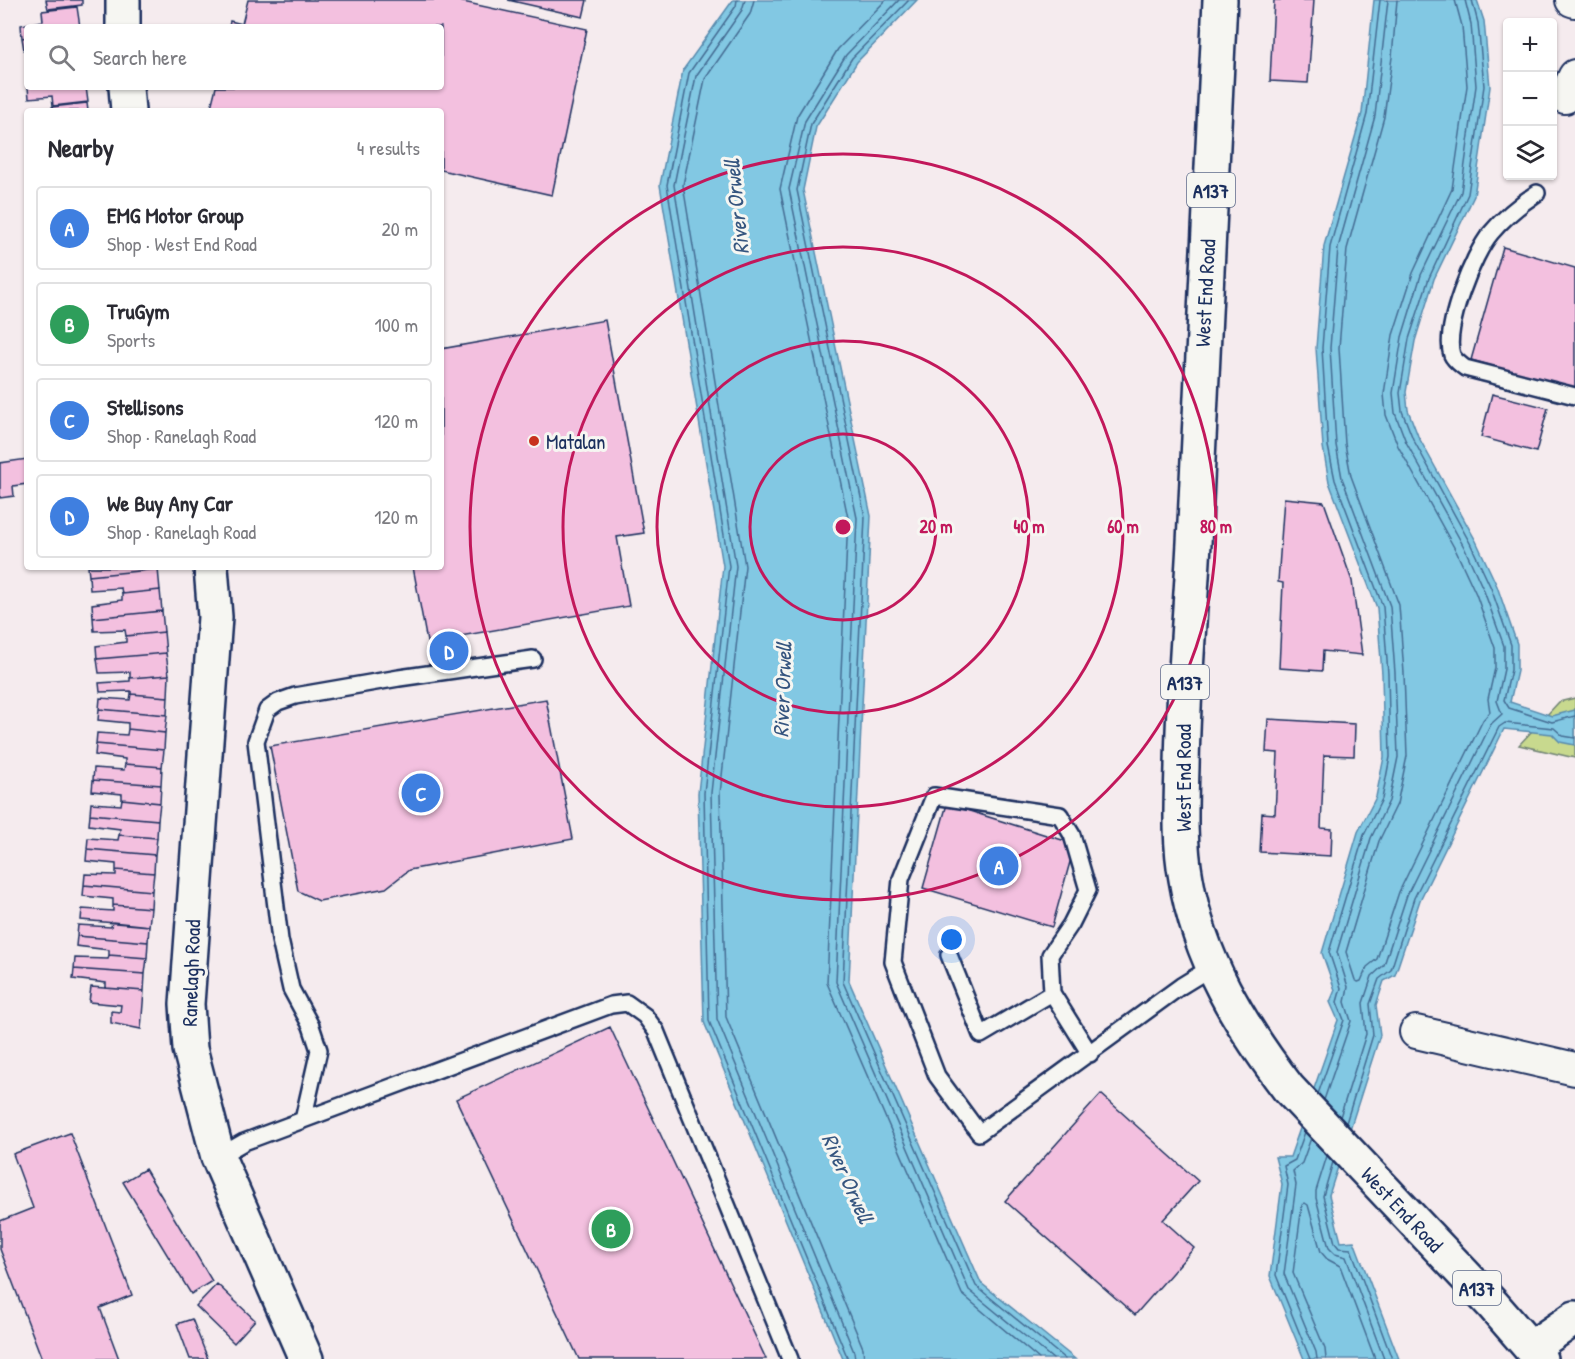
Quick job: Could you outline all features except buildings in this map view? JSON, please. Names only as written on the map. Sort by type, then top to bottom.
[{"type":"main road","points":[[123,0],[123,24]]},
{"type":"main road","name":"West End Road","points":[[1220,0],[1194,544],[1183,722],[1181,820],[1185,878],[1196,923],[1212,967],[1231,1006],[1259,1050],[1288,1088],[1536,1353]]},
{"type":"main road","points":[[126,90],[128,108]]},
{"type":"main road","name":"Ranelagh Road","points":[[211,570],[215,617],[187,1004],[190,1049],[218,1156],[306,1359]]},
{"type":"main road","points":[[1536,1353],[1575,1318]]},
{"type":"street","points":[[1416,1032],[1575,1069]]},
{"type":"lane","points":[[1537,193],[1513,209],[1489,235],[1473,262],[1451,326],[1449,342],[1453,357],[1465,368],[1575,396]]},
{"type":"lane","points":[[303,1120],[319,1050],[311,1026],[291,989],[280,940],[256,741],[259,727],[267,710],[278,702],[295,696],[399,678],[533,659]]},
{"type":"lane","points":[[1090,1054],[1052,993],[1050,955],[1071,924],[1088,890],[1072,835],[1060,815],[934,796],[901,879],[892,962],[937,1076],[979,1133],[1090,1054],[1181,987],[1212,967]]},
{"type":"lane","points":[[949,956],[981,1035],[1052,993]]},
{"type":"lane","points":[[218,1156],[244,1142],[610,1005],[627,1003],[645,1016],[656,1032],[790,1359]]},
{"type":"green space","points":[[1575,698],[1575,758],[1519,745],[1559,702]]},
{"type":"water","name":"River Orwell","points":[[733,0],[917,0],[857,62],[816,127],[803,190],[871,516],[849,981],[981,1283],[1075,1359],[843,1359],[704,1022],[698,793],[723,566],[660,185],[683,70]]},
{"type":"water","points":[[1374,0],[1477,0],[1484,21],[1490,87],[1474,196],[1434,279],[1415,341],[1406,392],[1408,410],[1418,436],[1476,541],[1497,586],[1517,644],[1517,671],[1510,702],[1552,716],[1575,710],[1575,745],[1560,742],[1552,734],[1504,729],[1420,900],[1395,975],[1384,981],[1376,1005],[1380,1035],[1329,1195],[1341,1242],[1354,1241],[1399,1359],[1304,1359],[1270,1276],[1282,1184],[1275,1157],[1290,1157],[1338,1020],[1330,1002],[1335,990],[1322,953],[1358,832],[1376,797],[1384,757],[1382,674],[1377,608],[1329,482],[1323,447],[1316,348],[1324,246],[1362,113]]},
{"type":"place","name":"Matalan","points":[[534,441]]},
{"type":"place","name":"We Buy Any Car","points":[[449,651]]},
{"type":"place","name":"Stellisons","points":[[421,793]]},
{"type":"place","name":"EMG Motor Group","points":[[999,866]]},
{"type":"place","name":"TruGym","points":[[611,1229]]}]
